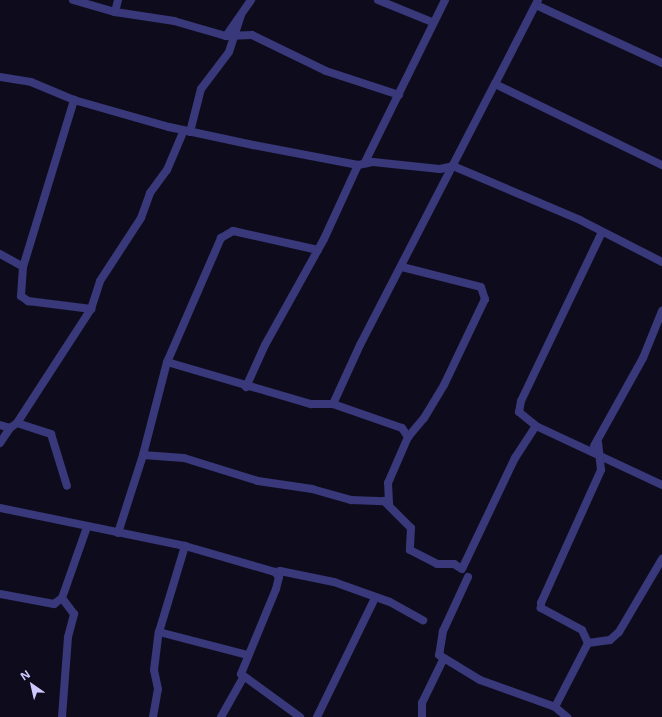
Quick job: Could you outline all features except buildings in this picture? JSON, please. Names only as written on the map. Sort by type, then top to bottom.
[{"type":"street","points":[[73,0],[115,12],[174,21],[226,36],[252,35],[326,71],[398,94]]},
{"type":"street","points":[[115,12],[118,0]]},
{"type":"street","points":[[226,36],[251,0]]},
{"type":"street","points":[[378,0],[432,22]]},
{"type":"street","points":[[246,387],[265,345],[318,250],[398,94],[432,22],[445,0]]},
{"type":"street","points":[[333,404],[537,3],[662,63]]},
{"type":"street","points":[[0,443],[10,428],[17,423],[91,309],[100,281],[141,218],[150,193],[167,170],[187,131],[201,89],[224,60],[237,36],[241,16]]},
{"type":"street","points":[[0,77],[31,82],[74,100],[187,131],[362,164],[440,169],[453,166],[602,232],[662,262]]},
{"type":"street","points":[[495,84],[662,165]]},
{"type":"street","points":[[74,100],[23,267],[21,296],[28,301],[91,309]]},
{"type":"street","points":[[118,533],[142,454],[167,362],[215,249],[226,233],[233,231],[318,250]]},
{"type":"street","points":[[602,232],[521,401],[521,415],[536,426],[588,450],[601,454],[662,485]]},
{"type":"street","points":[[0,254],[23,267]]},
{"type":"street","points":[[388,505],[388,483],[408,437],[424,418],[444,385],[485,299],[481,288],[402,267]]},
{"type":"street","points":[[588,450],[598,443],[611,412],[643,358],[662,311]]},
{"type":"street","points":[[167,362],[246,387],[311,404],[333,404],[402,428],[408,437]]},
{"type":"street","points":[[17,423],[51,434],[67,486]]},
{"type":"street","points":[[0,425],[10,428]]},
{"type":"street","points":[[142,454],[184,458],[258,481],[312,489],[351,500],[384,502],[411,528],[410,550],[437,564],[454,564],[462,569],[466,564],[515,458],[536,426]]},
{"type":"street","points":[[588,644],[582,630],[541,608],[601,470],[601,454],[598,443]]},
{"type":"street","points":[[0,508],[185,546],[268,569],[278,577]]},
{"type":"street","points":[[1,597],[47,605],[62,598],[87,527]]},
{"type":"street","points":[[153,717],[158,689],[154,670],[159,632],[185,546]]},
{"type":"street","points":[[588,644],[610,640],[619,632],[662,559]]},
{"type":"street","points":[[454,564],[463,579],[468,577],[443,631],[439,651],[443,660],[480,680],[555,708],[568,717]]},
{"type":"street","points":[[300,717],[243,678],[240,674],[280,571],[334,582],[375,598],[422,620]]},
{"type":"street","points":[[62,598],[74,614],[68,637],[62,717]]},
{"type":"street","points":[[317,717],[375,598]]},
{"type":"street","points":[[159,632],[247,655]]},
{"type":"street","points":[[555,708],[588,644]]},
{"type":"street","points":[[422,717],[422,703],[443,660]]},
{"type":"street","points":[[221,717],[243,678]]}]
